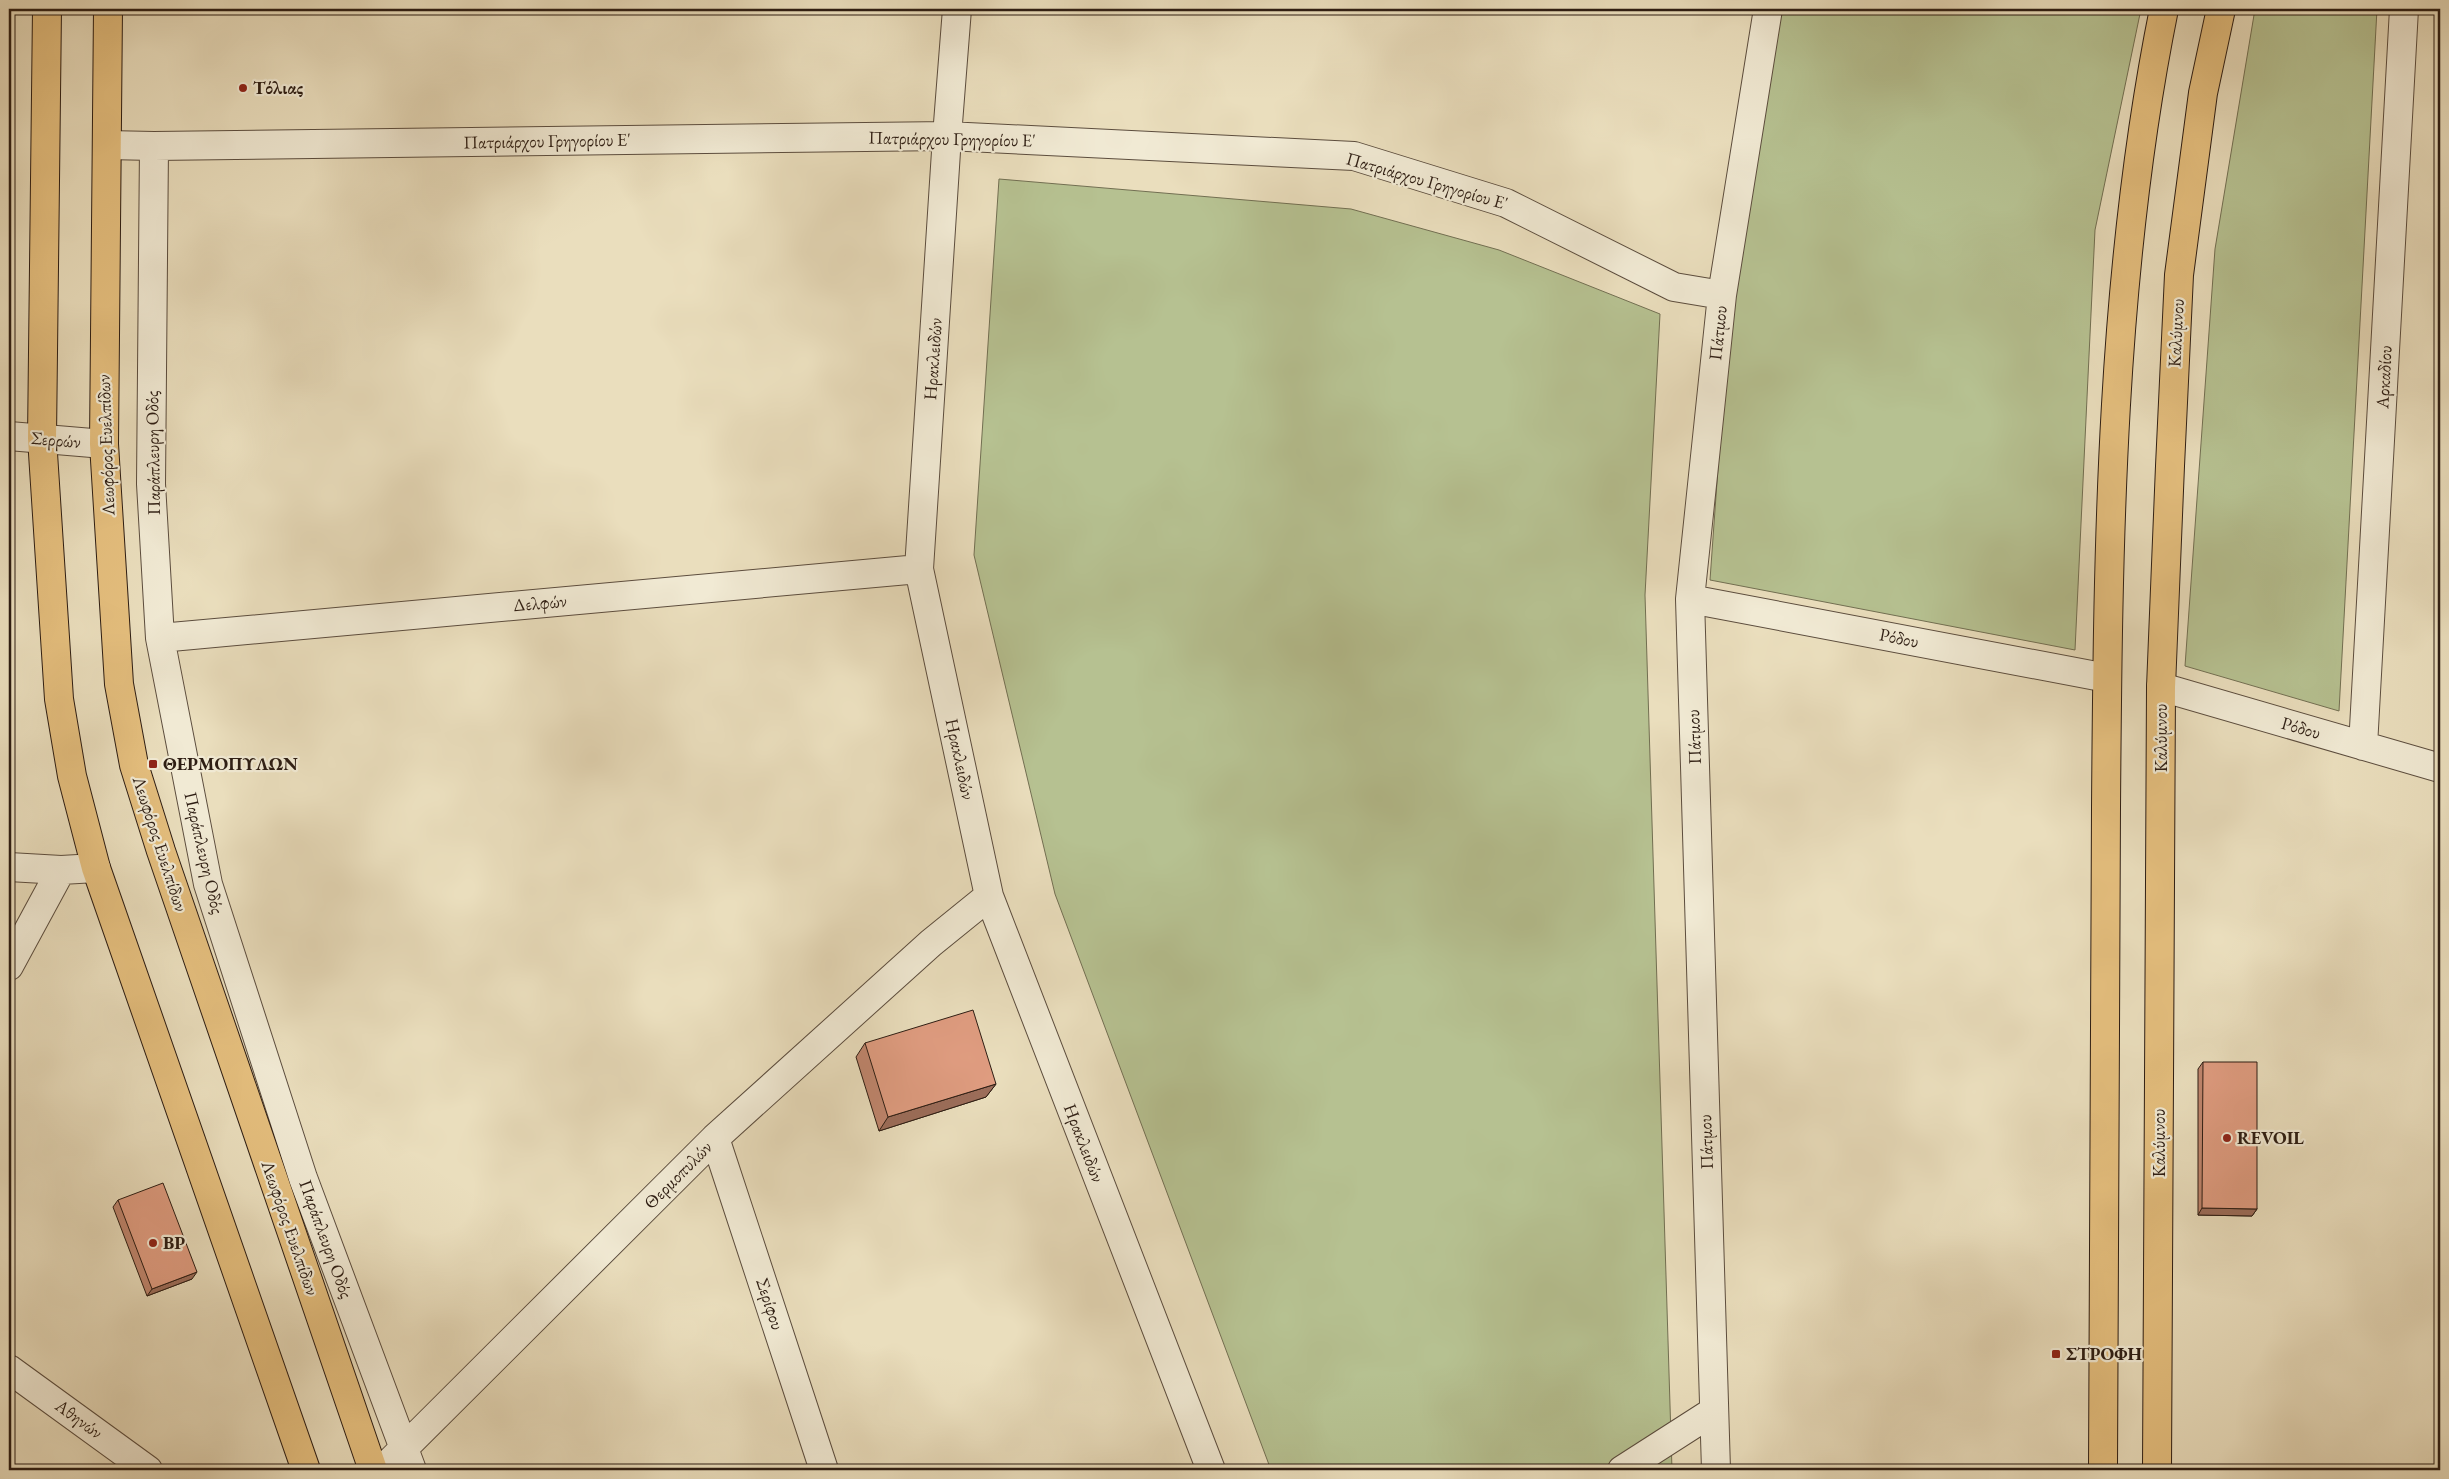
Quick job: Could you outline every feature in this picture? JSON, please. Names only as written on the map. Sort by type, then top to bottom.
[{"type":"main road","points":[[47,9],[42,438],[59,699],[72,776],[96,868],[306,1470]]},
{"type":"main road","name":"Λεωφόρος Ευελπίδων","points":[[108,9],[104,444],[119,684],[134,765],[164,861],[373,1470]]},
{"type":"main road","points":[[2103,1470],[2107,678],[2124,275],[2136,167],[2149,80],[2164,9]]},
{"type":"main road","name":"Καλύμνου","points":[[2157,1470],[2161,687],[2179,275],[2203,93],[2221,9]]},
{"type":"street","name":"Ηρακλειδών","points":[[958,9],[947,136],[919,569],[989,896],[1211,1470]]},
{"type":"street","name":"Πάτμου","points":[[1716,1470],[1690,599],[1722,295],[1768,9]]},
{"type":"street","name":"Αρκαδίου","points":[[2363,746],[2404,9]]},
{"type":"street","name":"Πατριάρχου Γρηγορίου Ε'","points":[[107,145],[154,146],[947,136],[1354,156],[1506,203],[1674,287],[1722,295]]},
{"type":"street","name":"Παράπλευρη Οδός","points":[[154,146],[151,484],[160,638],[208,884],[303,1178],[408,1459]]},
{"type":"street","name":"Σερρών","points":[[9,436],[104,444]]},
{"type":"street","name":"Δελφών","points":[[160,638],[919,569]]},
{"type":"street","name":"Ρόδου","points":[[1690,599],[2107,678]]},
{"type":"street","name":"Ρόδου","points":[[2161,687],[2440,768]]},
{"type":"street","points":[[9,866],[61,870],[96,868]]},
{"type":"street","points":[[9,966],[61,870]]},
{"type":"street","name":"Θερμοπυλών","points":[[382,1470],[408,1459],[715,1138],[931,943],[989,896]]},
{"type":"street","name":"Σερίφου","points":[[715,1138],[824,1470]]},
{"type":"street","name":"Αθηνών","points":[[9,1368],[148,1470]]},
{"type":"street","points":[[1622,1470],[1714,1411]]},
{"type":"green space","points":[[1779,9],[2141,9],[2095,230],[2075,650],[1710,580],[1731,286]]},
{"type":"green space","points":[[2255,9],[2377,9],[2339,711],[2185,666],[2215,249]]},
{"type":"green space","points":[[999,179],[1351,209],[1499,250],[1660,314],[1645,595],[1672,1470],[1271,1470],[1055,894],[974,555]]},
{"type":"building","points":[[973,1010],[996,1084],[888,1117],[865,1043]]},
{"type":"building","points":[[2203,1062],[2257,1062],[2257,1209],[2202,1208]]},
{"type":"building","name":"BP","points":[[163,1183],[197,1272],[152,1289],[118,1200]]},
{"type":"place","name":"Τόλιας","points":[[243,88]]},
{"type":"place","name":"ΘΕΡΜΟΠΥΛΩΝ","points":[[153,764]]},
{"type":"place","name":"REVOIL","points":[[2227,1138]]},
{"type":"place","name":"BP","points":[[153,1243]]},
{"type":"place","name":"ΣΤΡΟΦΗ","points":[[2056,1354]]}]
